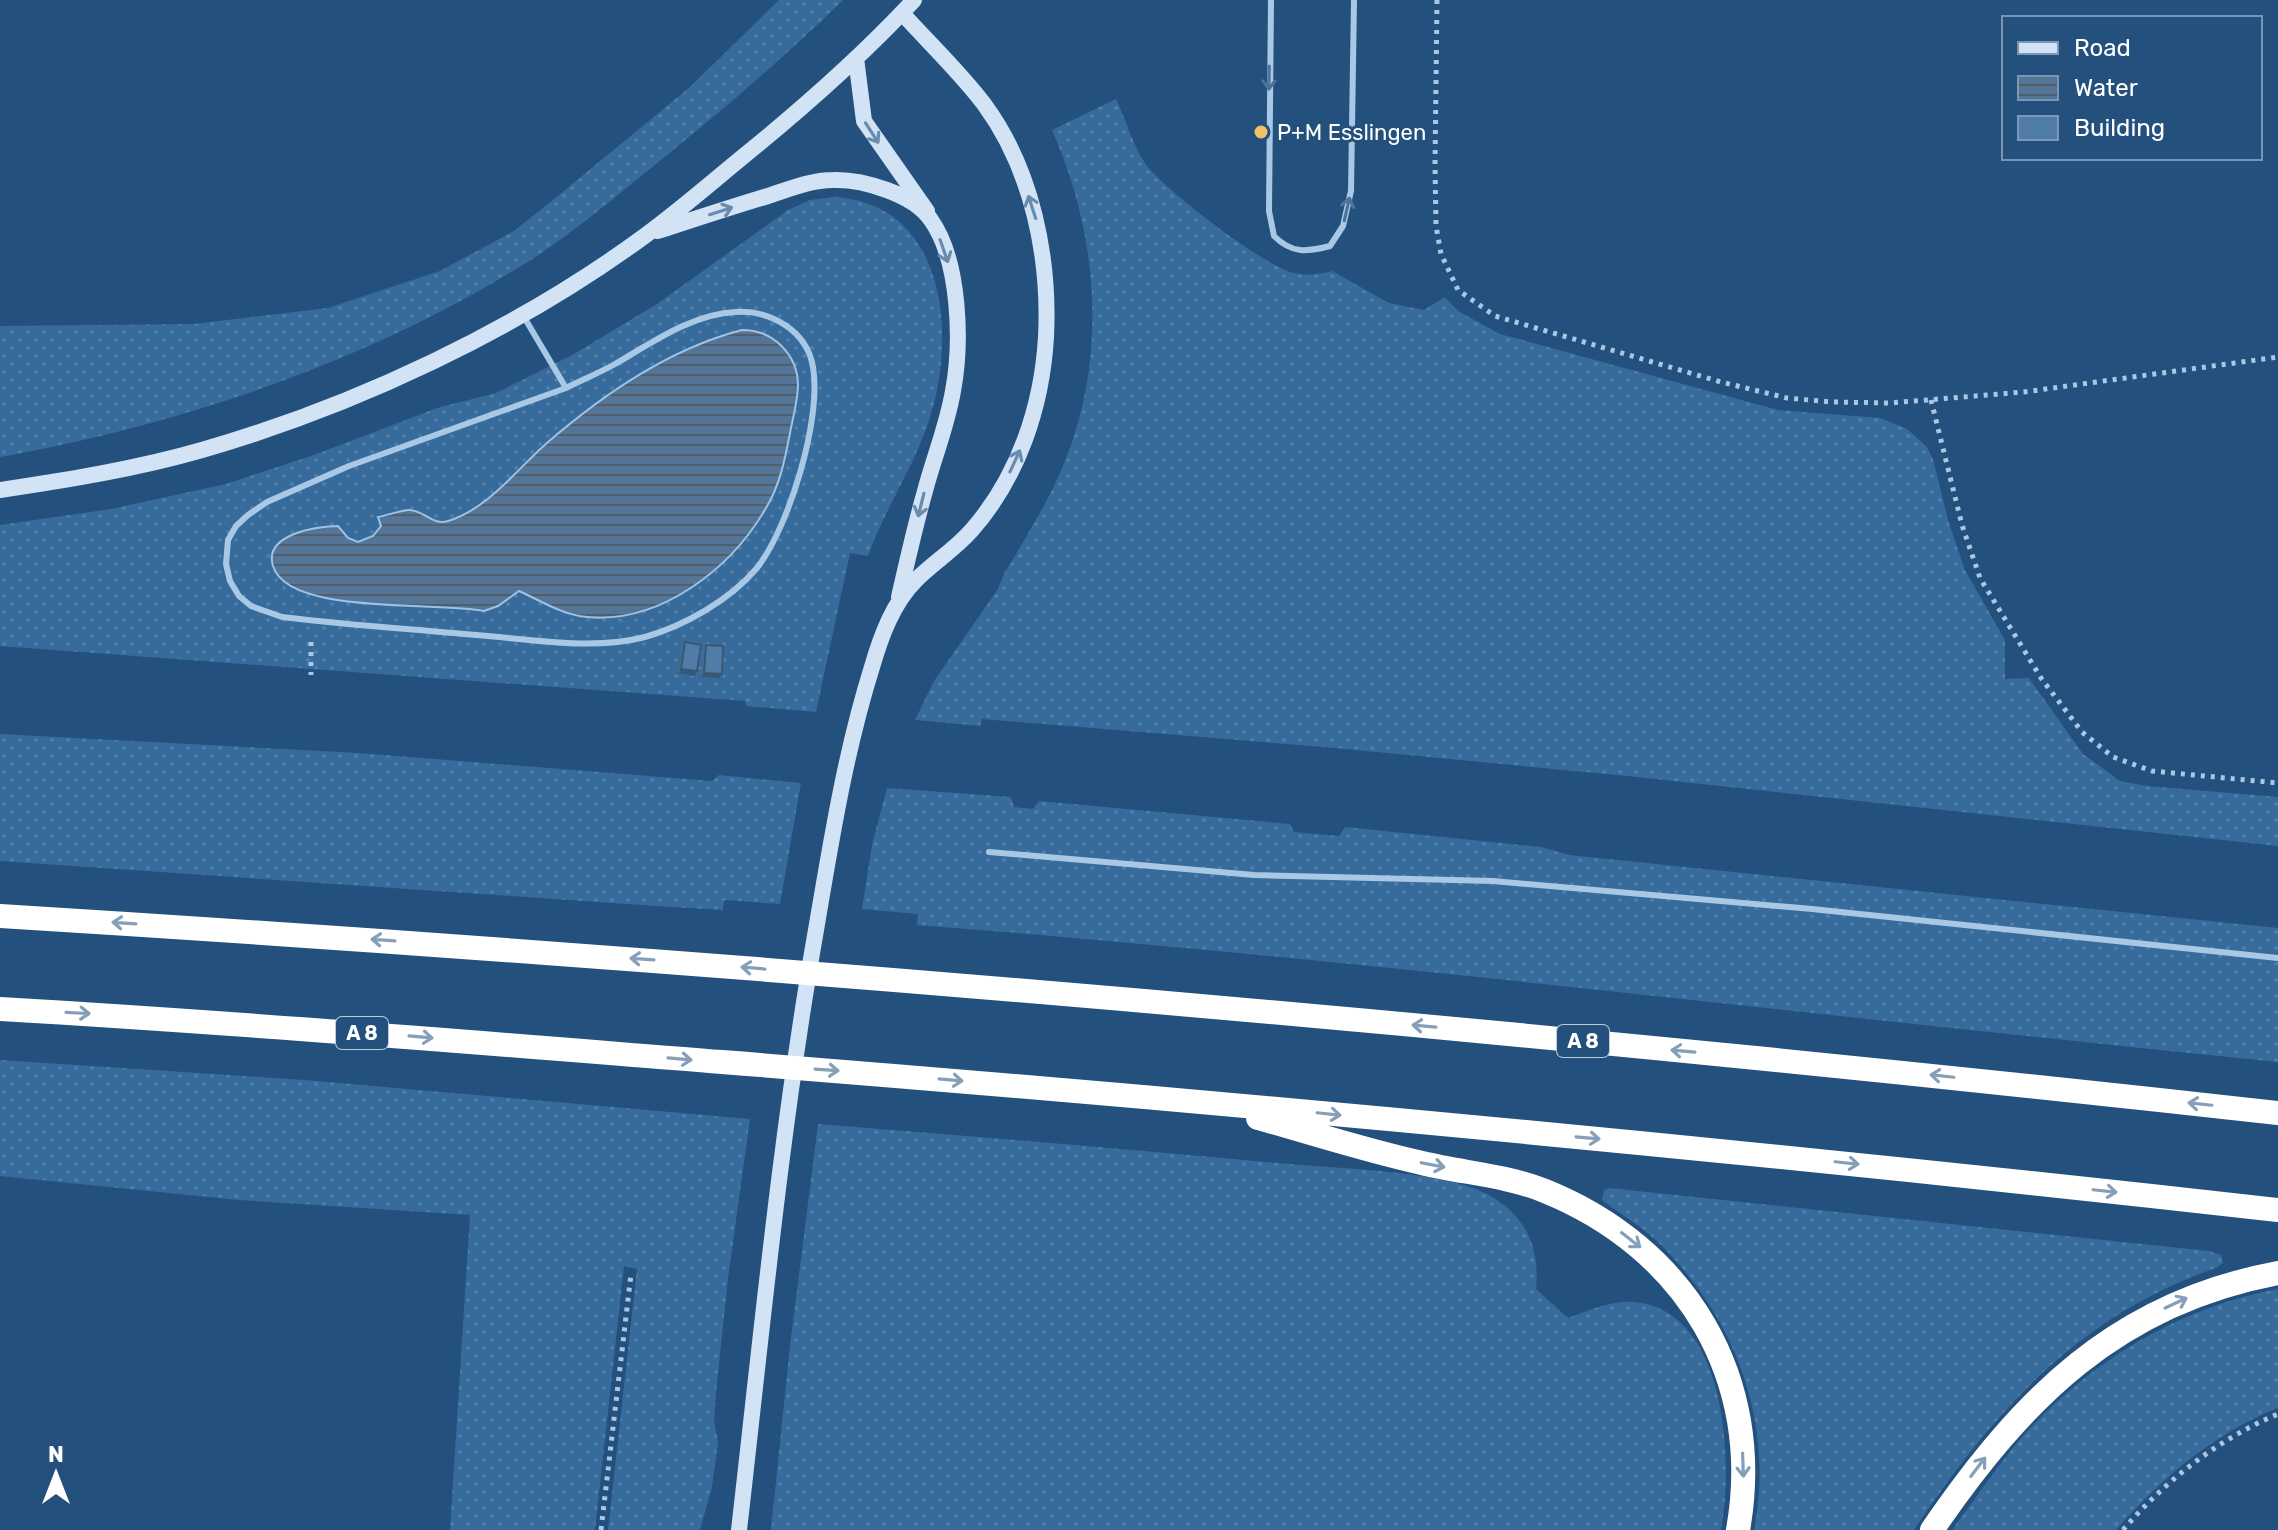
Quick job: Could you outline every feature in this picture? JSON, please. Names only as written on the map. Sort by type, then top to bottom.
[{"type":"highway","name":"A 8","points":[[0,916],[887,979],[1853,1067],[2278,1113]]},
{"type":"highway","name":"A 8","points":[[0,1009],[363,1033],[1196,1101],[1754,1154],[2278,1210]]},
{"type":"highway","points":[[1196,1101],[1410,1160],[1527,1185],[1592,1213],[1628,1237],[1659,1264],[1696,1311],[1716,1345],[1728,1375],[1739,1421],[1744,1461],[1738,1530]]},
{"type":"highway","points":[[1932,1530],[1999,1439],[2040,1395],[2090,1352],[2157,1312],[2195,1294],[2278,1273]]},
{"type":"main road","points":[[0,490],[124,468],[234,441],[388,381],[522,314],[646,234],[789,119],[914,0]]},
{"type":"main road","points":[[896,606],[917,579],[972,530],[1004,484],[1029,430],[1035,408],[1047,314],[1045,271],[1037,224],[1012,153],[984,104],[902,13]]},
{"type":"main road","points":[[739,1530],[788,1102],[850,746],[873,664],[896,606],[924,492],[951,406],[958,356],[956,294],[946,257],[931,219],[917,195],[864,121],[856,58]]},
{"type":"main road","points":[[646,234],[803,185],[830,180],[856,181],[891,192],[915,205],[931,219]]},
{"type":"lane","points":[[1271,0],[1269,211],[1274,236],[1294,251],[1309,252],[1330,246],[1343,226],[1348,209],[1353,150],[1354,0]]},
{"type":"lane","points":[[734,312],[762,314],[786,325],[798,336],[810,357],[814,375],[812,411],[804,455],[781,527],[761,561],[738,587],[672,627],[643,637],[613,642],[566,642],[282,617],[244,601],[234,589],[226,564],[227,546],[236,526],[267,502],[349,466],[566,388],[681,327],[716,315],[734,312]]},
{"type":"lane","points":[[522,314],[566,388]]},
{"type":"lane","points":[[989,852],[1214,873],[1493,881],[1812,909],[2278,958]]},
{"type":"path","points":[[1437,0],[1436,226],[1441,254],[1458,290],[1495,316],[1721,382],[1787,398],[1862,403],[2039,390],[2278,357]]},
{"type":"path","points":[[1931,400],[1959,515],[1980,578],[2041,678],[2082,732],[2113,757],[2152,771],[2278,783]]},
{"type":"path","points":[[311,621],[311,675]]},
{"type":"path","points":[[601,1530],[631,1274]]},
{"type":"path","points":[[2123,1530],[2191,1465],[2241,1432],[2278,1414]]},
{"type":"shaded area","points":[[779,0],[843,0],[704,125],[560,240],[526,263],[402,330],[272,385],[137,427],[0,457],[0,326],[194,324],[328,308],[440,271],[514,231],[690,87]]},
{"type":"shaded area","points":[[1116,99],[1138,151],[1158,178],[1236,241],[1290,272],[1311,274],[1332,271],[1389,303],[1424,310],[1445,297],[1458,311],[1500,334],[1778,410],[1880,418],[1907,429],[1927,447],[1933,459],[1948,520],[1965,570],[2005,640],[2005,679],[2029,678],[2083,754],[2120,781],[2278,797],[2278,846],[1335,748],[982,719],[980,726],[915,720],[934,681],[998,589],[1044,505],[1059,476],[1079,420],[1088,379],[1092,294],[1088,252],[1079,211],[1068,170],[1052,130]]},
{"type":"shaded area","points":[[834,197],[871,205],[900,222],[920,247],[934,278],[941,312],[942,348],[930,417],[916,453],[868,556],[850,553],[816,712],[746,706],[745,701],[0,646],[0,525],[111,509],[226,484],[314,455],[437,408],[496,393],[574,354],[657,304],[788,210],[810,200]]},
{"type":"shaded area","points":[[0,734],[359,753],[712,781],[719,775],[801,783],[780,904],[724,900],[723,910],[656,906],[0,861]]},
{"type":"shaded area","points":[[887,788],[1011,797],[1014,807],[1033,809],[1039,801],[1290,824],[1294,832],[1339,836],[1345,827],[1541,847],[1569,855],[2278,928],[2278,1062],[1428,972],[917,925],[918,914],[862,909],[872,845]]},
{"type":"shaded area","points":[[0,1060],[305,1080],[750,1119],[716,1393],[714,1420],[718,1442],[712,1487],[700,1530],[608,1530],[637,1269],[624,1266],[595,1530],[450,1530],[470,1215],[239,1200],[0,1176]]},
{"type":"shaded area","points":[[818,1124],[1392,1172],[1445,1180],[1487,1194],[1521,1222],[1536,1259],[1536,1289],[1568,1318],[1608,1304],[1633,1302],[1664,1311],[1688,1331],[1706,1359],[1724,1430],[1725,1501],[1721,1530],[771,1530]]},
{"type":"shaded area","points":[[1609,1188],[2209,1251],[2221,1255],[2223,1263],[2122,1312],[2043,1373],[1975,1446],[1914,1530],[1754,1530],[1759,1490],[1759,1451],[1754,1413],[1744,1376],[1729,1340],[1710,1306],[1661,1245],[1602,1200],[1604,1190]]},
{"type":"shaded area","points":[[2278,1289],[2278,1408],[2232,1430],[2190,1459],[2151,1493],[2116,1530],[1952,1530],[2022,1437],[2076,1385],[2106,1362],[2171,1324],[2206,1309]]},
{"type":"water","points":[[742,330],[773,339],[788,354],[797,373],[796,402],[781,472],[766,508],[734,552],[691,588],[666,602],[641,612],[614,617],[578,616],[519,591],[498,606],[484,611],[367,604],[306,593],[285,582],[273,566],[272,555],[276,546],[284,539],[306,530],[338,526],[348,538],[358,542],[373,536],[381,526],[378,517],[413,510],[442,522],[463,515],[489,498],[548,442],[615,390],[663,361],[715,338]]},
{"type":"building","points":[[685,642],[701,645],[697,671],[681,669]]},
{"type":"building","points":[[706,645],[723,646],[722,674],[704,673]]},
{"type":"place","name":"P+M Esslingen","points":[[1261,132]]}]
